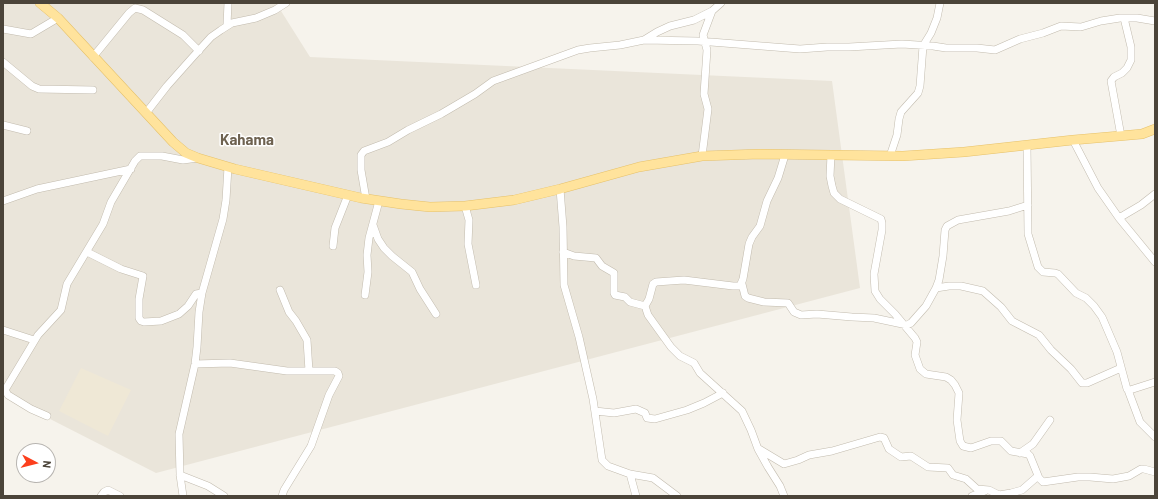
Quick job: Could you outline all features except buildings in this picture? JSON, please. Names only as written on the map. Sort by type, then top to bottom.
[{"type":"main road","points":[[40,3],[58,18],[173,142],[186,153],[228,167],[366,199],[430,207],[465,206],[514,200],[560,189],[638,167],[702,156],[890,156],[964,152],[1142,134],[1155,129]]},
{"type":"street","points":[[227,25],[228,3]]},
{"type":"street","points":[[146,113],[167,86],[199,51],[227,25],[256,18],[275,10],[286,3]]},
{"type":"street","points":[[644,40],[670,26],[694,20],[712,11],[721,3]]},
{"type":"street","points":[[890,156],[897,135],[901,112],[918,93],[920,86],[923,46],[931,33],[940,3]]},
{"type":"street","points":[[93,57],[137,5],[183,35],[199,51]]},
{"type":"street","points":[[702,156],[708,109],[704,94],[706,62],[705,42],[703,35],[712,11]]},
{"type":"street","points":[[3,29],[31,34],[58,18]]},
{"type":"street","points":[[1121,136],[1111,81],[1114,77],[1122,73],[1127,68],[1131,60],[1131,47],[1124,18]]},
{"type":"street","points":[[366,199],[361,170],[361,155],[364,151],[394,139],[408,130],[441,114],[475,94],[493,81],[578,50],[620,45],[644,40],[705,42],[800,49],[902,44],[946,48],[998,50],[1020,39],[1061,26],[1081,27],[1102,21],[1124,18],[1137,18],[1155,21]]},
{"type":"street","points":[[3,62],[39,90],[93,90]]},
{"type":"street","points":[[3,125],[27,131]]},
{"type":"street","points":[[1073,140],[1098,188],[1119,218],[1155,262]]},
{"type":"street","points":[[1027,145],[1028,234],[1038,267],[1043,272],[1058,274],[1076,294],[1086,298],[1094,306],[1102,318],[1117,352],[1127,389],[1140,422],[1155,437]]},
{"type":"street","points":[[785,155],[778,178],[767,201],[760,226],[749,244],[742,284],[745,296],[748,298],[764,302],[788,303],[794,312],[801,315],[817,314],[874,318],[904,324],[911,323],[926,306],[939,280],[945,230],[947,226],[958,220],[1009,211],[1028,205]]},
{"type":"street","points":[[831,155],[830,176],[834,193],[840,199],[878,217],[882,223],[874,274],[876,291],[880,299],[904,324],[917,342],[915,355],[920,369],[926,374],[946,377],[955,385],[959,393],[957,420],[960,441],[963,446],[971,448],[996,440],[1000,441],[1011,451],[1028,454],[1040,480],[1047,482],[1078,477],[1113,480],[1129,476],[1140,469],[1155,472]]},
{"type":"street","points":[[47,416],[31,409],[5,392],[34,340],[42,329],[61,310],[67,284],[103,224],[111,202],[137,158],[144,156],[162,156],[183,160],[198,158]]},
{"type":"street","points":[[184,496],[180,476],[179,434],[195,364],[202,293],[223,219],[228,167]]},
{"type":"street","points":[[3,201],[37,189],[131,169]]},
{"type":"street","points":[[560,189],[563,227],[564,285],[579,337],[596,411],[602,460],[608,466],[630,474],[653,478],[677,496]]},
{"type":"street","points":[[1119,218],[1141,205],[1155,194]]},
{"type":"street","points":[[333,246],[335,228],[348,195]]},
{"type":"street","points":[[365,294],[368,272],[367,255],[378,201]]},
{"type":"street","points":[[465,206],[469,220],[468,244],[476,286]]},
{"type":"street","points":[[373,225],[378,239],[384,248],[412,272],[420,289],[436,314]]},
{"type":"street","points":[[87,252],[120,269],[142,275],[144,278],[139,299],[139,318],[144,322],[161,321],[179,314],[188,306],[196,294],[202,293]]},
{"type":"street","points":[[563,252],[574,256],[596,258],[602,266],[614,273],[615,295],[625,297],[630,302],[645,306]]},
{"type":"street","points":[[742,284],[738,287],[684,280],[656,282],[653,284],[649,299],[645,306],[648,315],[680,356],[694,363],[700,373],[744,413],[758,449],[780,486],[784,496]]},
{"type":"street","points":[[936,288],[960,286],[983,291],[1001,307],[1012,321],[1039,335],[1048,347],[1071,369],[1082,383],[1087,383],[1121,368]]},
{"type":"street","points":[[280,290],[289,312],[295,319],[307,340],[308,371]]},
{"type":"street","points":[[3,330],[34,340]]},
{"type":"street","points":[[195,364],[230,363],[287,371],[335,371],[338,373],[311,446],[284,490],[282,496]]},
{"type":"street","points":[[1128,390],[1155,382]]},
{"type":"street","points":[[596,411],[614,413],[636,409],[645,413],[647,418],[655,419],[687,410],[723,393]]},
{"type":"street","points":[[1020,453],[1033,444],[1050,420]]},
{"type":"street","points":[[758,449],[784,464],[809,455],[832,451],[881,437],[884,438],[889,449],[902,457],[911,456],[928,467],[948,468],[953,475],[966,479],[972,483],[976,489],[989,490],[999,495],[1022,490],[1038,476]]},
{"type":"street","points":[[630,474],[636,496]]},
{"type":"street","points":[[180,476],[208,486],[224,496]]},
{"type":"street","points":[[101,496],[108,490],[120,496]]},
{"type":"street","points":[[972,496],[989,490]]},
{"type":"shaded area","points":[[3,3],[276,3],[310,57],[832,81],[860,288],[156,473],[3,395]]},
{"type":"shaded area","points":[[81,368],[131,390],[108,436],[59,411]]},
{"type":"district","name":"Kahama","points":[[247,140]]}]
